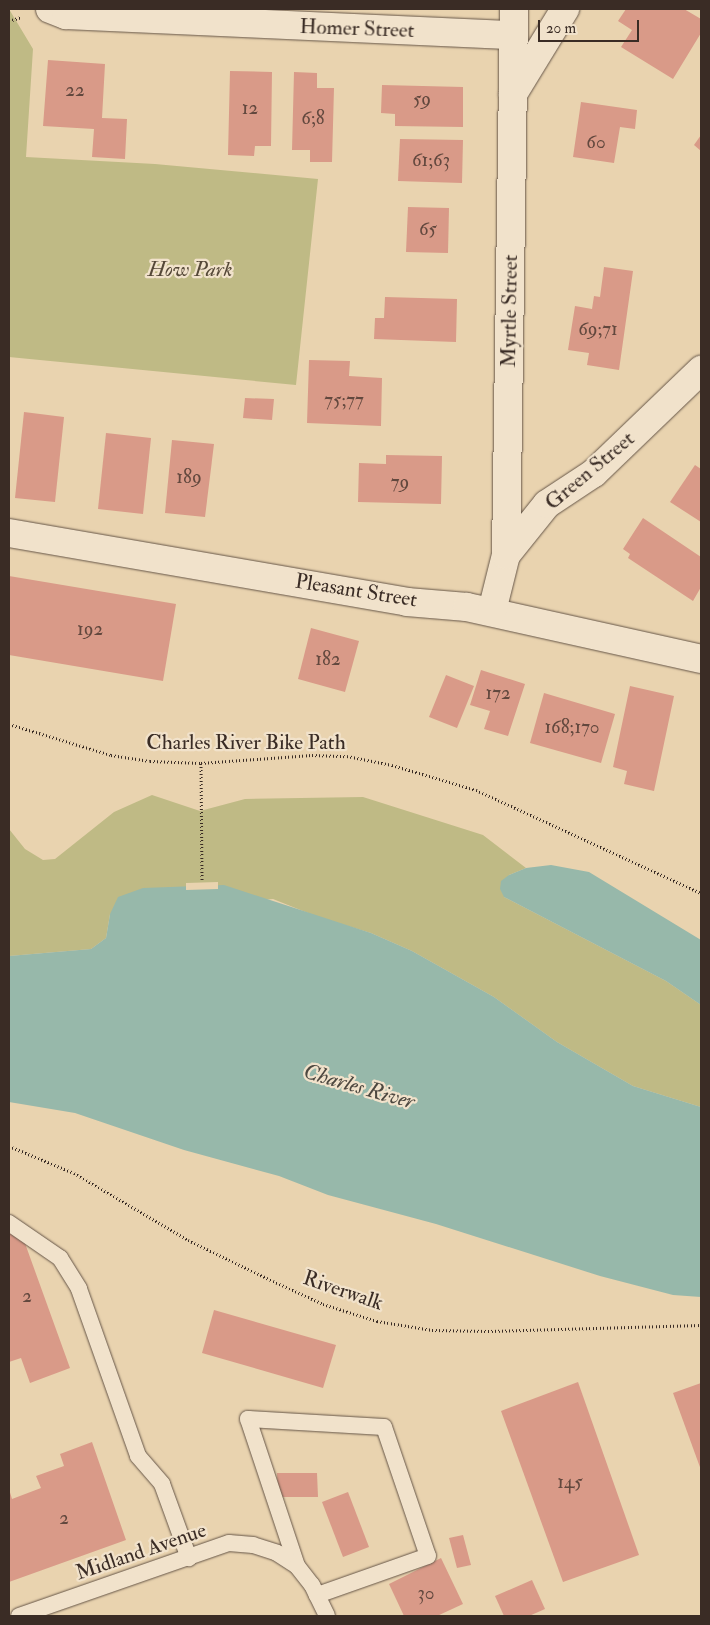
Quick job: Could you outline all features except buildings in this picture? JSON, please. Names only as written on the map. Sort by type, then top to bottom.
[{"type":"street","name":"Homer Street","points":[[50,9],[66,15],[514,22]]},
{"type":"street","points":[[513,94],[565,9]]},
{"type":"street","name":"Myrtle Street","points":[[492,612],[506,555],[514,22]]},
{"type":"street","name":"Green Street","points":[[506,555],[547,504],[594,473],[701,370]]},
{"type":"street","name":"Pleasant Street","points":[[9,533],[407,602],[442,602],[701,659]]},
{"type":"lane","points":[[9,1223],[60,1258],[79,1289],[138,1456],[162,1484],[189,1558]]},
{"type":"lane","points":[[317,1595],[428,1556],[384,1427],[248,1419],[297,1566],[317,1595],[328,1616]]},
{"type":"lane","name":"Midland Avenue","points":[[19,1616],[229,1543],[253,1545],[277,1553],[297,1566]]},
{"type":"path","name":"Charles River Bike Path","points":[[9,724],[111,755],[150,761],[201,763],[312,755],[347,756],[425,773],[525,810],[701,893]]},
{"type":"path","points":[[201,763],[202,881]]},
{"type":"path","name":"Riverwalk","points":[[9,1146],[74,1173],[188,1240],[273,1281],[323,1304],[377,1321],[432,1330],[488,1331],[701,1325]]},
{"type":"green space","name":"How Park","points":[[9,9],[33,49],[26,157],[155,164],[318,179],[296,385],[9,357]]},
{"type":"green space","points":[[152,795],[200,811],[245,799],[363,797],[483,835],[526,868],[509,875],[504,897],[666,981],[701,1005],[701,1107],[633,1086],[557,1042],[494,997],[412,951],[371,933],[318,917],[273,899],[110,914],[106,938],[91,949],[9,956],[9,829],[25,849],[43,860],[55,859],[114,812]]},
{"type":"water","points":[[551,865],[589,872],[701,940],[701,1005],[666,981],[504,897],[500,889],[501,881],[509,875],[526,868]]},
{"type":"water","name":"Charles River","points":[[224,885],[371,933],[412,951],[494,997],[557,1042],[633,1086],[701,1107],[701,1297],[673,1295],[600,1276],[436,1224],[328,1195],[279,1176],[184,1150],[75,1113],[9,1102],[9,956],[91,949],[106,938],[110,914],[118,897],[143,888]]},
{"type":"pier","points":[[218,882],[218,889],[186,890],[186,883]]}]
